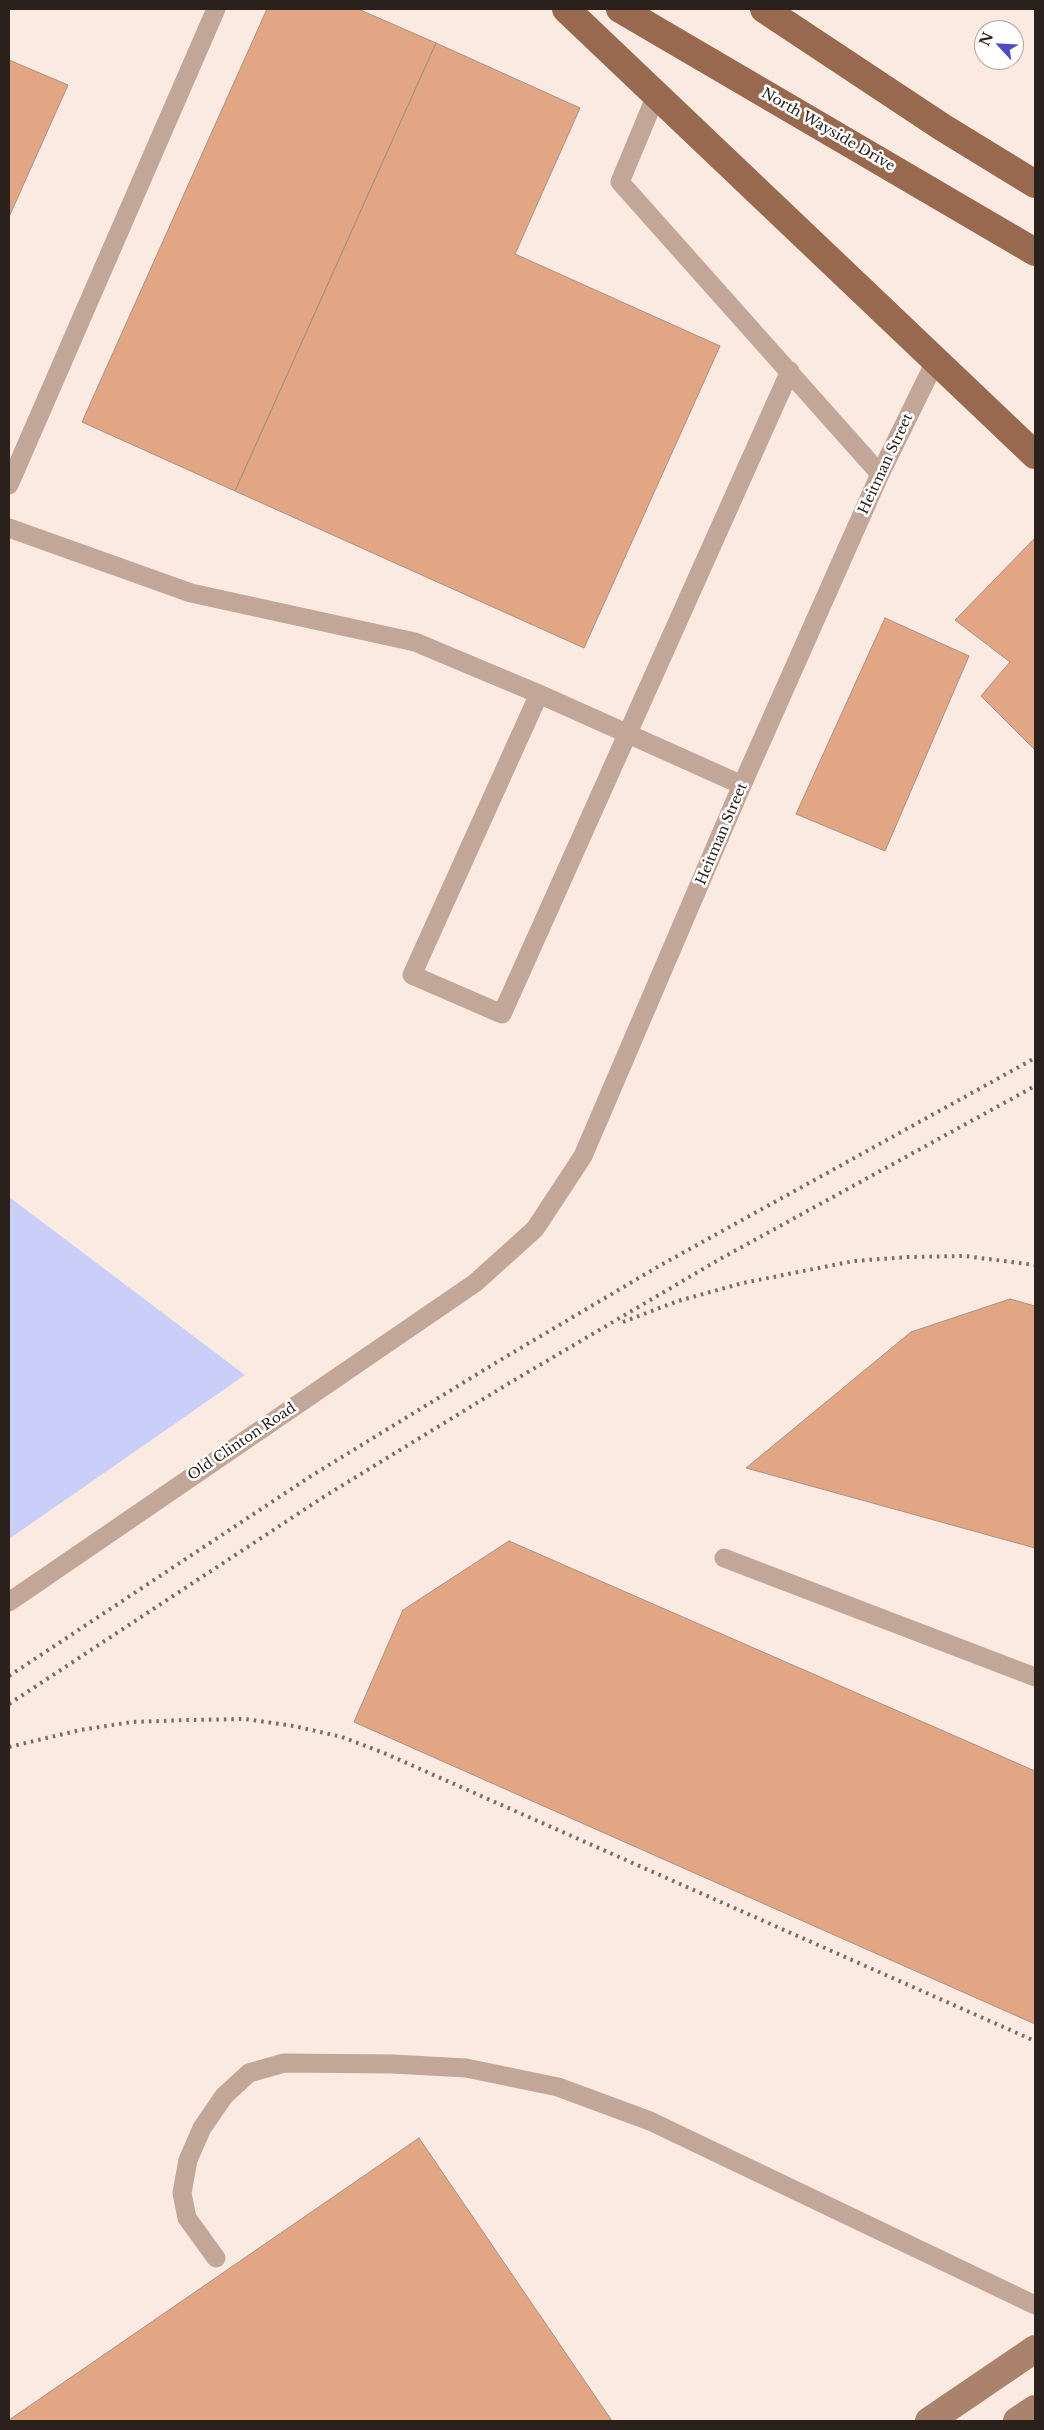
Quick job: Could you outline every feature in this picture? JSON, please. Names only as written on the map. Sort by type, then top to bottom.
[{"type":"main road","points":[[566,9],[657,93],[935,362],[1035,455]]},
{"type":"main road","name":"North Wayside Drive","points":[[620,9],[1035,252]]},
{"type":"main road","points":[[764,9],[942,127],[1035,184]]},
{"type":"street","points":[[929,2421],[1035,2349]]},
{"type":"street","points":[[1017,2421],[1035,2409]]},
{"type":"lane","points":[[9,485],[216,9]]},
{"type":"lane","points":[[657,93],[620,182],[880,474]]},
{"type":"lane","name":"Heitman Street","points":[[475,1283],[535,1229],[583,1156],[742,785],[880,474],[935,362]]},
{"type":"lane","points":[[539,694],[412,975],[502,1014],[790,371]]},
{"type":"lane","points":[[9,528],[191,593],[415,642],[539,694],[742,785]]},
{"type":"lane","name":"Old Clinton Road","points":[[9,1602],[475,1283]]},
{"type":"lane","points":[[724,1558],[1035,1676]]},
{"type":"lane","points":[[216,2258],[187,2218],[182,2194],[188,2160],[202,2128],[224,2096],[249,2073],[284,2063],[393,2064],[466,2068],[558,2088],[650,2121],[1035,2305]]},
{"type":"shaded area","points":[[9,1197],[245,1375],[9,1539]]},
{"type":"building","points":[[267,9],[358,9],[436,43],[235,491],[82,422]]},
{"type":"building","points":[[436,43],[580,108],[515,254],[720,346],[584,648],[235,491]]},
{"type":"building","points":[[9,60],[68,85],[9,217]]},
{"type":"building","points":[[1035,538],[1035,750],[981,696],[1010,662],[955,620]]},
{"type":"building","points":[[885,618],[969,656],[885,851],[796,814]]},
{"type":"building","points":[[1010,1299],[1035,1306],[1035,1548],[746,1468],[911,1332]]},
{"type":"building","points":[[509,1541],[1035,1771],[1035,2024],[354,1722],[403,1610]]},
{"type":"building","points":[[419,2138],[612,2421],[9,2421],[9,2420]]},
{"type":"railway","points":[[9,1676],[311,1476],[497,1362],[659,1266],[1035,1058]]},
{"type":"railway","points":[[9,1704],[325,1496],[511,1382],[720,1259],[1035,1086]]},
{"type":"railway","points":[[623,1322],[678,1301],[743,1283],[854,1261],[908,1257],[965,1256],[1035,1265]]},
{"type":"railway","points":[[9,1747],[80,1730],[132,1722],[189,1720],[245,1719],[294,1726],[342,1737],[384,1753],[1035,2041]]}]
